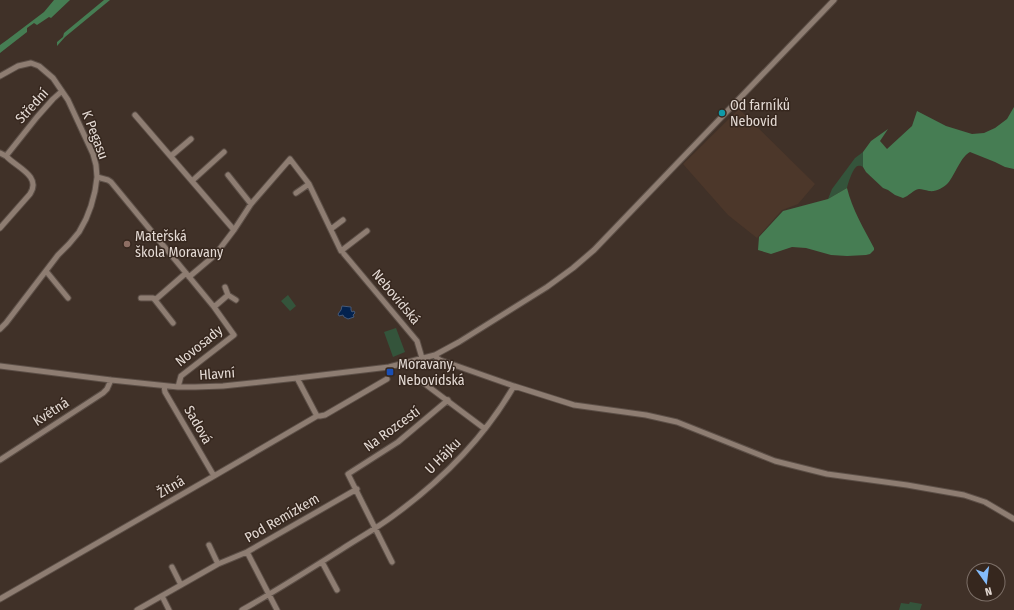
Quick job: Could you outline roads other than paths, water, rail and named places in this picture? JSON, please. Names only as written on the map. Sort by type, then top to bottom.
[{"type":"street","name":"Hlavní","points":[[0,366],[164,386],[195,388],[389,367],[435,355],[459,342],[547,287],[594,250],[834,0]]},
{"type":"street","name":"K Pegasu","points":[[0,76],[18,66],[34,64],[53,78],[68,100],[77,118],[96,165],[95,191],[83,226],[0,329]]},
{"type":"street","name":"Střední","points":[[6,156],[37,117],[62,91]]},
{"type":"street","points":[[135,115],[234,230]]},
{"type":"street","points":[[171,156],[191,139]]},
{"type":"street","points":[[192,181],[224,152]]},
{"type":"street","points":[[0,154],[6,156],[27,173],[33,180],[34,185],[30,194],[0,228]]},
{"type":"street","points":[[155,300],[215,255],[251,204],[290,159],[309,184],[341,251],[367,231]]},
{"type":"street","points":[[228,175],[251,204]]},
{"type":"street","name":"Novosady","points":[[96,177],[111,182],[214,307],[234,335],[181,376],[178,387]]},
{"type":"street","points":[[296,192],[309,184]]},
{"type":"street","points":[[331,229],[343,220]]},
{"type":"street","name":"Nebovidská","points":[[344,254],[417,341],[422,358]]},
{"type":"street","points":[[46,271],[68,298]]},
{"type":"street","points":[[225,287],[228,295],[236,300]]},
{"type":"street","name":"Novosady","points":[[214,307],[228,295]]},
{"type":"street","points":[[141,298],[153,298],[173,323]]},
{"type":"street","points":[[435,355],[440,360],[574,406],[677,422],[774,461],[827,474],[964,495],[985,502],[1014,519]]},
{"type":"street","points":[[297,378],[317,416]]},
{"type":"street","name":"Žitná","points":[[0,599],[317,416],[325,415],[387,379]]},
{"type":"street","name":"Květná","points":[[0,460],[103,393],[107,389],[111,380]]},
{"type":"street","points":[[421,381],[486,429]]},
{"type":"street","name":"Sadová","points":[[164,386],[165,392],[214,476]]},
{"type":"street","name":"U Hájku","points":[[242,610],[375,528],[430,487],[460,458],[486,429],[514,386]]},
{"type":"street","name":"Na Rozcestí","points":[[357,489],[348,474],[398,442],[448,400]]},
{"type":"street","points":[[357,489],[392,562]]},
{"type":"street","name":"Pod Remízkem","points":[[137,610],[218,564],[248,552],[357,489]]},
{"type":"street","points":[[209,545],[218,564]]},
{"type":"street","points":[[248,552],[277,610]]},
{"type":"street","points":[[322,562],[337,590]]},
{"type":"street","points":[[172,567],[181,585]]},
{"type":"street","points":[[162,596],[169,610]]},
{"type":"water","points":[[342,306],[351,307],[352,312],[354,311],[355,313],[353,315],[354,317],[348,319],[343,315],[339,316],[338,314]]},
{"type":"place","name":"Od farníků Nebovid","points":[[722,113]]},
{"type":"place","name":"Mateřská škola Moravany","points":[[127,244]]},
{"type":"place","name":"Moravany, Nebovidská","points":[[390,372]]}]
